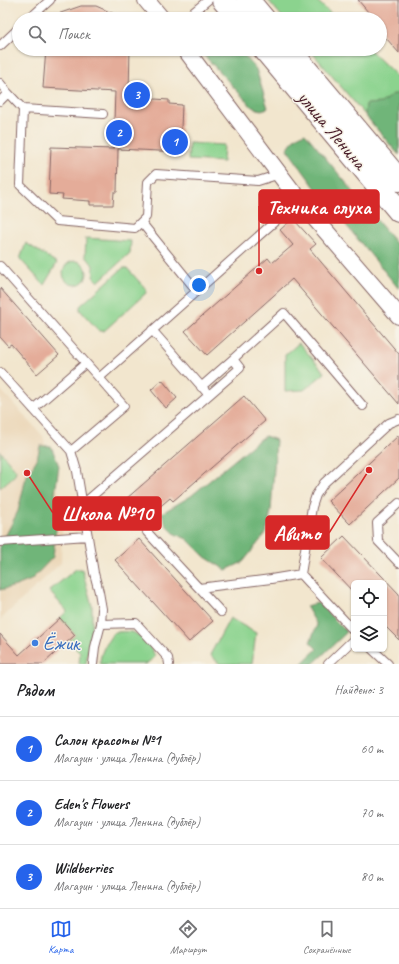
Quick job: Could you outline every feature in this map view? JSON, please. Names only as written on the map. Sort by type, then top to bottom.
[{"type":"main road","points":[[224,0],[233,12]]},
{"type":"main road","points":[[248,0],[258,12]]},
{"type":"main road","name":"улица Ленина","points":[[270,56],[399,211]]},
{"type":"main road","name":"улица Ленина","points":[[295,56],[399,180]]},
{"type":"street","points":[[146,0],[156,12]]},
{"type":"street","points":[[190,56],[299,200],[399,316]]},
{"type":"lane","points":[[37,12],[50,0]]},
{"type":"lane","points":[[193,12],[208,0]]},
{"type":"lane","points":[[0,46],[12,35]]},
{"type":"lane","points":[[0,83],[23,109],[103,114]]},
{"type":"lane","points":[[0,101],[8,93]]},
{"type":"lane","points":[[23,109],[20,185],[57,221],[135,228],[146,217],[148,182],[156,174],[258,181],[280,174]]},
{"type":"lane","points":[[99,378],[299,200]]},
{"type":"lane","points":[[141,222],[197,291]]},
{"type":"lane","points":[[0,266],[124,406],[71,451]]},
{"type":"lane","points":[[202,387],[284,314],[364,406]]},
{"type":"lane","points":[[152,330],[209,395]]},
{"type":"lane","points":[[83,504],[240,368],[233,359]]},
{"type":"lane","points":[[33,409],[86,363]]},
{"type":"lane","points":[[0,372],[71,451],[77,471],[94,573],[102,609],[101,624],[95,647],[93,664]]},
{"type":"lane","points":[[300,574],[312,507],[316,495],[324,483],[389,423],[399,419]]},
{"type":"lane","points":[[399,504],[377,523],[378,541],[399,564]]},
{"type":"lane","points":[[147,532],[221,612]]},
{"type":"lane","points":[[0,542],[88,536]]},
{"type":"lane","points":[[199,588],[300,574]]},
{"type":"lane","points":[[300,574],[351,628]]},
{"type":"lane","points":[[101,624],[136,623],[168,658],[168,664]]},
{"type":"lane","points":[[328,664],[351,642]]},
{"type":"lane","points":[[375,652],[388,664]]},
{"type":"shaded area","points":[[0,389],[43,436],[63,509],[61,563],[0,620]]},
{"type":"green space","points":[[268,0],[316,0],[329,12],[278,12]]},
{"type":"green space","points":[[205,56],[245,56],[256,69],[268,108],[261,110],[252,107]]},
{"type":"green space","points":[[315,56],[376,56],[399,78],[399,155]]},
{"type":"green space","points":[[393,94],[399,94],[399,155],[365,115],[366,104],[381,103]]},
{"type":"green space","points":[[305,133],[399,247],[399,289],[317,190],[287,149],[295,138]]},
{"type":"green space","points":[[189,143],[224,145],[223,162],[188,160]]},
{"type":"green space","points":[[86,238],[131,241],[130,253],[98,282],[93,277],[94,271],[92,263],[85,257]]},
{"type":"green space","points":[[26,243],[57,263],[44,285],[20,259]]},
{"type":"green space","points":[[75,261],[83,265],[87,273],[83,281],[75,285],[67,281],[63,273],[67,265]]},
{"type":"green space","points":[[123,268],[127,268],[146,289],[146,293],[104,331],[99,331],[80,310],[80,306]]},
{"type":"green space","points":[[299,343],[325,373],[304,390],[285,391],[285,355]]},
{"type":"green space","points":[[265,436],[276,440],[271,511],[266,533],[243,562],[226,570],[205,557],[187,539],[175,534],[166,525],[162,513],[191,496]]},
{"type":"green space","points":[[40,446],[51,446],[59,466],[55,493],[58,510],[53,557],[31,580],[0,590],[0,547],[18,511],[26,477],[37,459]]},
{"type":"green space","points":[[0,451],[16,470],[15,475],[0,488]]},
{"type":"green space","points":[[76,569],[82,569],[92,606],[92,625],[86,664],[79,664],[80,653],[68,641],[75,635],[60,618],[67,611],[49,591]]},
{"type":"green space","points":[[318,603],[347,632],[313,664],[301,664],[317,649],[310,642],[317,625],[306,606]]},
{"type":"green space","points":[[230,618],[256,633],[252,664],[220,664],[210,655]]},
{"type":"green space","points":[[114,632],[135,633],[149,645],[155,657],[146,664],[101,664],[100,662],[103,650]]},
{"type":"building","points":[[358,0],[399,0],[399,53],[387,39],[387,12],[368,12]]},
{"type":"building","points":[[81,6],[96,6],[110,12],[64,12]]},
{"type":"building","points":[[45,56],[130,56],[129,91],[141,91],[141,98],[169,100],[169,104],[182,105],[180,152],[118,149],[117,192],[114,192],[113,205],[90,205],[90,201],[62,199],[63,195],[49,194],[51,147],[113,149],[115,92],[43,88]]},
{"type":"building","points":[[290,221],[295,221],[316,244],[310,249],[399,354],[399,404],[292,279],[207,355],[185,331],[268,258],[272,263],[293,245],[280,230]]},
{"type":"building","points":[[0,288],[59,355],[37,374],[11,344],[8,346],[0,337]]},
{"type":"building","points":[[162,380],[177,398],[166,408],[151,390]]},
{"type":"building","points":[[244,396],[265,421],[173,501],[170,498],[136,527],[118,506]]},
{"type":"building","points":[[399,435],[399,478],[350,524],[328,501]]},
{"type":"building","points":[[344,536],[386,580],[351,580],[351,590],[321,558]]},
{"type":"building","points":[[139,539],[213,621],[189,642],[115,560]]},
{"type":"building","points":[[387,581],[399,594],[399,640],[387,628]]},
{"type":"building","points":[[60,618],[75,635],[43,664],[0,664],[0,634],[19,655]]},
{"type":"place","name":"Wildberries","points":[[137,95]]},
{"type":"place","name":"Eden's Flowers","points":[[119,133]]},
{"type":"place","name":"Салон красоты №1","points":[[175,142]]},
{"type":"place","name":"Техника слуха","points":[[259,271]]},
{"type":"place","name":"Авито","points":[[369,470]]},
{"type":"place","name":"Школа №10","points":[[27,473]]},
{"type":"place","name":"Ёжик","points":[[35,643]]}]
